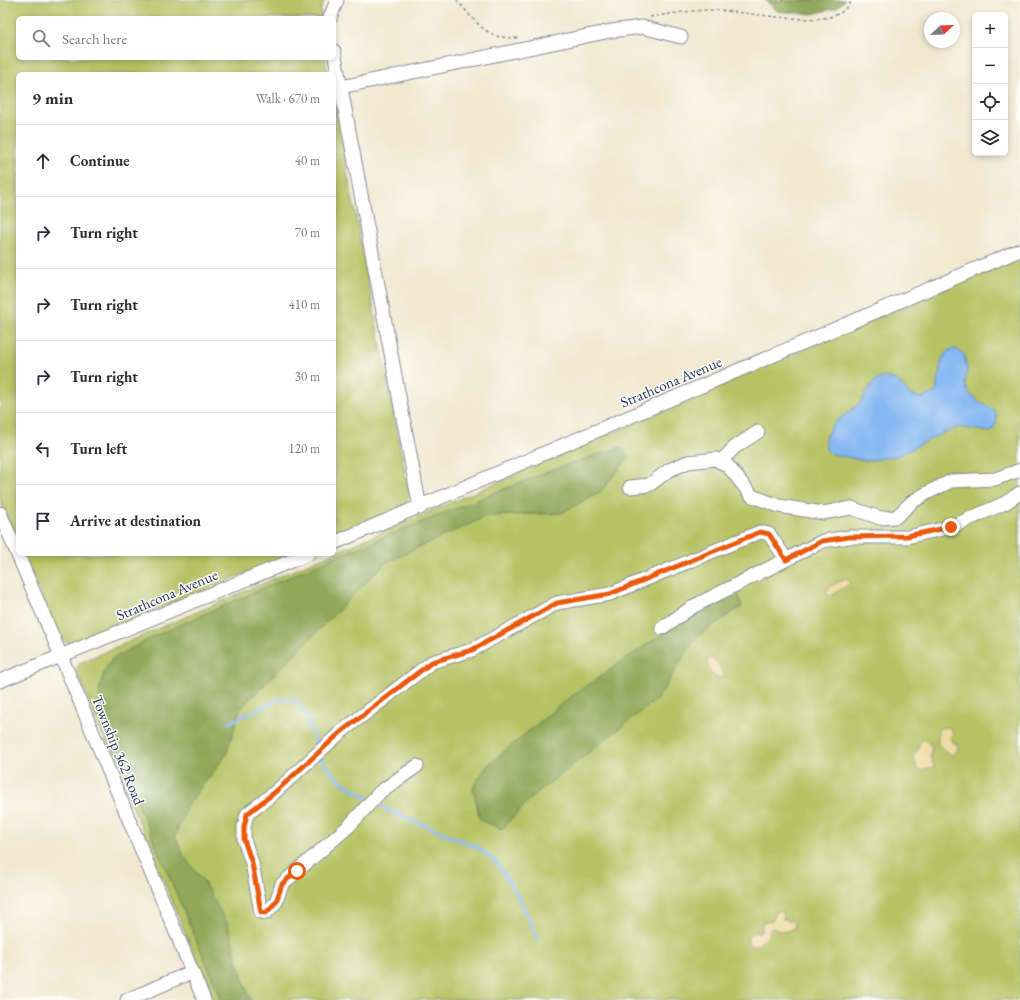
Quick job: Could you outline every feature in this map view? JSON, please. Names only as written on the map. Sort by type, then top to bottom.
[{"type":"street","points":[[331,16],[337,0]]},
{"type":"street","points":[[341,87],[611,31],[642,27],[681,37]]},
{"type":"street","points":[[336,60],[420,508]]},
{"type":"street","name":"Strathcona Avenue","points":[[336,542],[420,508],[1020,250]]},
{"type":"street","points":[[720,462],[734,447],[758,432]]},
{"type":"street","points":[[630,487],[649,485],[669,470],[688,462],[716,459],[728,466],[752,496],[772,504],[823,513],[851,508],[880,518],[896,517],[912,502],[951,481],[995,479],[1020,470]]},
{"type":"street","points":[[662,628],[694,606],[822,541],[849,537],[907,536],[951,527],[1005,503],[1020,493]]},
{"type":"street","name":"Township 362 Road","points":[[0,513],[16,551]]},
{"type":"street","points":[[417,766],[380,792],[349,826],[282,884],[276,902],[266,913],[261,912],[252,863],[244,840],[244,827],[247,814],[274,793],[341,732],[432,662],[472,650],[557,603],[610,594],[760,532],[769,534],[786,560]]},
{"type":"street","name":"Township 362 Road","points":[[18,556],[204,1000]]},
{"type":"street","name":"Strathcona Avenue","points":[[0,682],[303,556]]},
{"type":"street","points":[[128,1000],[192,972]]},
{"type":"green space","points":[[0,0],[325,0],[321,8],[321,16],[16,16],[16,60],[325,60],[328,72],[16,72],[16,538],[0,500]]},
{"type":"green space","points":[[765,0],[845,0],[836,8],[812,14],[777,11]]},
{"type":"green space","points":[[336,113],[409,493],[407,502],[396,512],[336,536]]},
{"type":"green space","points":[[1020,256],[1020,1000],[213,1000],[76,670],[79,663],[326,556],[336,556],[336,552]]},
{"type":"green space","points":[[620,447],[630,456],[601,491],[562,513],[487,516],[385,563],[240,709],[226,755],[187,806],[175,836],[184,857],[202,879],[228,925],[242,977],[251,1000],[222,1000],[103,723],[99,690],[104,672],[112,659],[154,636],[339,555],[552,470]]},
{"type":"green space","points":[[24,556],[288,556],[74,643],[66,642],[59,638]]},
{"type":"green space","points":[[737,590],[742,606],[696,637],[658,698],[533,796],[502,829],[480,820],[473,787],[488,765],[566,700],[690,615]]},
{"type":"sand","points":[[843,579],[848,580],[850,583],[829,596],[826,592],[831,586]]},
{"type":"sand","points":[[711,658],[720,668],[723,676],[721,678],[718,678],[712,674],[709,669],[707,664]]},
{"type":"sand","points":[[948,727],[953,732],[950,738],[951,741],[957,744],[958,748],[955,754],[951,755],[938,745],[938,731],[940,728]]},
{"type":"sand","points":[[924,739],[932,748],[930,757],[934,765],[932,768],[927,768],[921,771],[917,769],[913,756],[918,750],[920,742]]},
{"type":"sand","points":[[777,911],[782,911],[783,919],[794,921],[795,927],[788,931],[780,931],[772,928],[769,931],[767,938],[761,941],[759,945],[750,946],[748,936],[755,932],[757,933],[762,931],[762,923],[772,921]]},
{"type":"water","points":[[956,349],[964,354],[967,369],[965,384],[969,393],[979,402],[993,409],[997,416],[996,424],[991,432],[958,427],[897,456],[866,461],[832,454],[826,449],[825,439],[832,425],[860,403],[873,382],[884,377],[897,380],[910,395],[922,398],[936,392],[942,358],[949,350]]},
{"type":"waterway","points":[[228,723],[281,699],[294,700],[303,709],[318,748]]},
{"type":"waterway","points":[[320,755],[324,763],[340,781],[368,798]]},
{"type":"waterway","points":[[375,802],[390,811],[479,848],[498,864],[522,903],[538,940]]},
{"type":"route","points":[[297,871],[282,884],[276,902],[266,913],[261,912],[252,863],[244,840],[244,827],[247,814],[274,793],[341,732],[432,662],[472,650],[557,603],[610,594],[760,532],[769,534],[786,560],[822,541],[849,537],[907,536],[951,527]]}]
